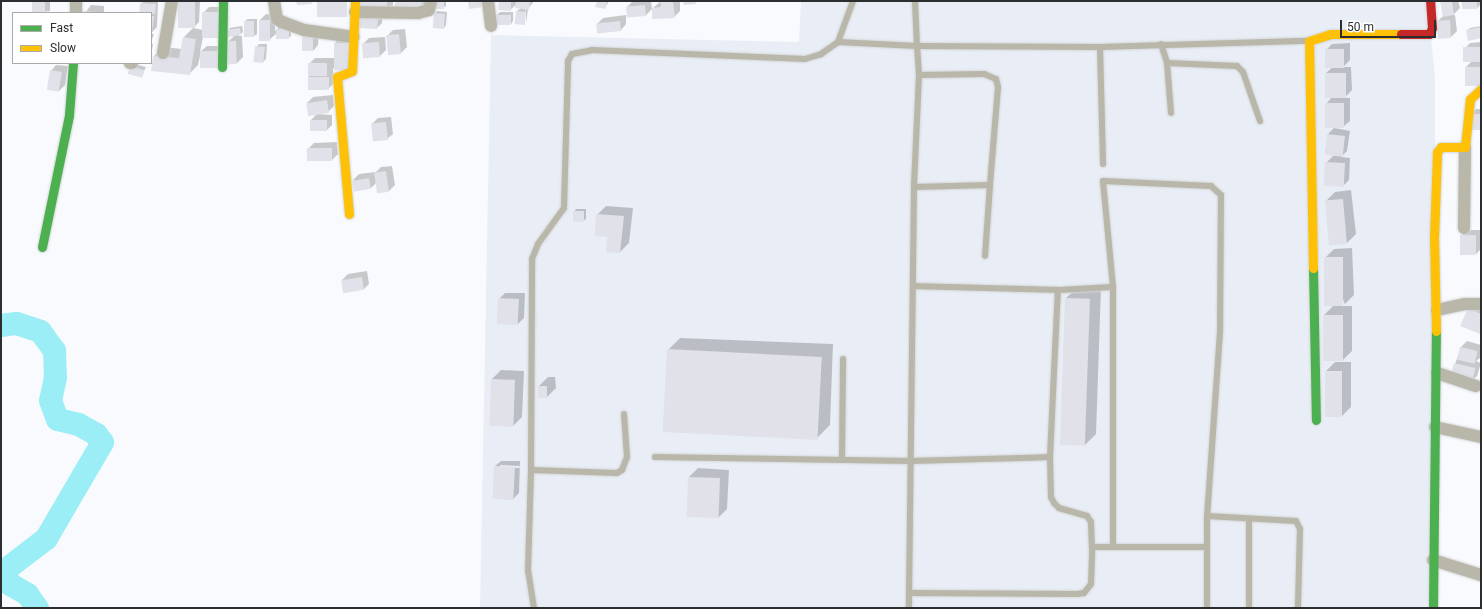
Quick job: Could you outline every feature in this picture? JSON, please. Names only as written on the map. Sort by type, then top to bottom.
[{"type":"street","points":[[76,1],[76,12]]},
{"type":"street","points":[[163,53],[172,1]]},
{"type":"street","points":[[222,67],[223,1]]},
{"type":"street","points":[[274,1],[277,19],[282,22],[304,30],[354,37]]},
{"type":"street","points":[[349,214],[337,77],[340,74],[350,74],[352,71],[355,6],[418,13],[429,10],[431,1]]},
{"type":"street","points":[[488,1],[491,26]]},
{"type":"street","points":[[1316,420],[1310,41],[1338,34],[1429,34],[1432,28],[1430,1]]},
{"type":"street","points":[[42,247],[69,115],[73,64]]},
{"type":"street","points":[[1464,228],[1465,147],[1470,98],[1481,88]]},
{"type":"street","points":[[1433,608],[1437,373],[1437,310],[1434,239],[1437,152],[1441,147],[1465,147]]},
{"type":"street","points":[[1437,310],[1465,304],[1481,304]]},
{"type":"street","points":[[1437,373],[1476,386]]},
{"type":"street","points":[[1435,427],[1481,437]]},
{"type":"street","points":[[1433,560],[1481,575]]},
{"type":"lane","points":[[534,608],[528,571],[531,470],[532,259],[538,244],[564,208],[568,61],[572,54],[592,50],[805,59],[821,54],[838,42],[853,1]]},
{"type":"lane","points":[[909,608],[914,187],[919,75],[915,1]]},
{"type":"lane","points":[[838,42],[917,46],[1100,47],[1161,44],[1310,41]]},
{"type":"lane","points":[[1161,44],[1167,63],[1171,113]]},
{"type":"lane","points":[[1100,47],[1103,164]]},
{"type":"lane","points":[[1167,63],[1237,66],[1243,72],[1260,121]]},
{"type":"lane","points":[[919,75],[984,74],[996,80],[998,87],[985,256]]},
{"type":"lane","points":[[1113,547],[1113,287],[1103,181],[1211,186],[1219,191],[1220,332],[1207,516],[1207,608]]},
{"type":"lane","points":[[914,187],[990,185]]},
{"type":"lane","points":[[914,286],[1058,290],[1113,287]]},
{"type":"lane","points":[[909,593],[1084,593],[1092,584],[1091,522],[1087,516],[1059,508],[1051,497],[1050,458],[1058,290]]},
{"type":"lane","points":[[842,460],[843,359]]},
{"type":"lane","points":[[531,470],[617,473],[622,470],[627,458],[624,414]]},
{"type":"lane","points":[[655,457],[910,461],[1050,458]]},
{"type":"lane","points":[[1207,516],[1249,519],[1291,519],[1298,525],[1298,608]]},
{"type":"lane","points":[[1249,519],[1249,608]]},
{"type":"lane","points":[[1092,547],[1206,547]]},
{"type":"shaded area","points":[[801,1],[1427,1],[1435,77],[1436,608],[480,608],[491,35],[799,42]]},
{"type":"building","points":[[32,1],[45,1],[45,12],[32,12]]},
{"type":"building","points":[[178,1],[195,1],[195,28],[178,28]]},
{"type":"building","points":[[296,1],[312,1],[312,4],[297,5]]},
{"type":"building","points":[[317,1],[347,1],[347,17],[317,17]]},
{"type":"building","points":[[359,1],[387,1],[387,11],[359,11]]},
{"type":"building","points":[[395,1],[422,1],[422,9],[395,9]]},
{"type":"building","points":[[435,1],[444,1],[444,9],[435,9]]},
{"type":"building","points":[[468,1],[482,1],[483,7],[469,9]]},
{"type":"building","points":[[499,1],[511,1],[511,11],[498,10]]},
{"type":"building","points":[[516,1],[530,1],[529,10],[515,8]]},
{"type":"building","points":[[597,1],[607,1],[606,9],[595,7]]},
{"type":"building","points":[[660,1],[673,1],[675,18],[652,19],[652,8],[661,7]]},
{"type":"building","points":[[683,1],[696,1],[696,4],[684,5]]},
{"type":"building","points":[[1440,1],[1452,1],[1454,15],[1443,17]]},
{"type":"building","points":[[1462,1],[1477,1],[1477,9],[1462,9]]},
{"type":"building","points":[[140,3],[156,4],[155,14],[152,14],[152,12],[139,12]]},
{"type":"building","points":[[645,5],[646,16],[627,18],[626,7]]},
{"type":"building","points":[[516,11],[526,12],[525,25],[515,24]]},
{"type":"building","points":[[202,12],[220,12],[220,38],[202,38]]},
{"type":"building","points":[[434,13],[445,14],[444,29],[433,28]]},
{"type":"building","points":[[360,15],[378,16],[377,29],[359,28]]},
{"type":"building","points":[[496,15],[511,15],[511,25],[496,25]]},
{"type":"building","points":[[152,16],[154,16],[152,32]]},
{"type":"building","points":[[259,20],[270,20],[270,41],[259,41]]},
{"type":"building","points":[[1450,20],[1451,38],[1438,39],[1437,21]]},
{"type":"building","points":[[244,21],[254,21],[254,37],[244,37]]},
{"type":"building","points":[[620,21],[621,31],[597,33],[596,24]]},
{"type":"building","points":[[1481,27],[1481,38],[1468,41],[1466,30]]},
{"type":"building","points":[[240,28],[241,35],[227,37],[226,30]]},
{"type":"building","points":[[276,29],[289,29],[289,39],[276,39]]},
{"type":"building","points":[[302,34],[313,34],[313,51],[302,51]]},
{"type":"building","points":[[399,34],[401,54],[388,55],[386,35]]},
{"type":"building","points":[[183,37],[196,39],[190,75],[151,71],[153,56],[179,58]]},
{"type":"building","points":[[227,41],[236,41],[237,64],[228,64]]},
{"type":"building","points":[[379,42],[380,57],[363,58],[362,43]]},
{"type":"building","points":[[334,43],[351,43],[351,70],[334,70]]},
{"type":"building","points":[[255,46],[265,47],[263,63],[253,62]]},
{"type":"building","points":[[1463,47],[1481,47],[1481,62],[1463,62]]},
{"type":"building","points":[[1325,49],[1344,49],[1344,68],[1325,68]]},
{"type":"building","points":[[200,51],[218,51],[218,68],[200,68]]},
{"type":"building","points":[[308,63],[327,63],[327,76],[308,76]]},
{"type":"building","points":[[130,66],[144,70],[142,78],[128,74]]},
{"type":"building","points":[[1465,67],[1481,67],[1481,86],[1465,86]]},
{"type":"building","points":[[50,70],[62,72],[59,92],[47,90]]},
{"type":"building","points":[[1325,73],[1346,73],[1346,98],[1325,98]]},
{"type":"building","points":[[308,77],[329,77],[329,90],[308,90]]},
{"type":"building","points":[[327,100],[329,113],[308,116],[306,103]]},
{"type":"building","points":[[1325,103],[1344,103],[1344,128],[1325,128]]},
{"type":"building","points":[[1469,114],[1481,114],[1481,130],[1469,130]]},
{"type":"building","points":[[310,120],[327,120],[327,131],[310,131]]},
{"type":"building","points":[[386,122],[388,140],[373,141],[371,124]]},
{"type":"building","points":[[1327,134],[1345,136],[1343,157],[1325,155]]},
{"type":"building","points":[[307,148],[332,148],[332,161],[307,161]]},
{"type":"building","points":[[1325,162],[1345,163],[1344,187],[1324,186]]},
{"type":"building","points":[[386,171],[389,192],[377,193],[374,173]]},
{"type":"building","points":[[369,178],[371,189],[354,192],[352,181]]},
{"type":"building","points":[[1343,199],[1347,244],[1329,245],[1325,201]]},
{"type":"building","points":[[573,211],[584,211],[584,222],[573,222]]},
{"type":"building","points":[[596,214],[624,216],[620,253],[606,252],[607,237],[595,236]]},
{"type":"building","points":[[1460,235],[1476,235],[1476,255],[1460,255]]},
{"type":"building","points":[[1324,257],[1343,257],[1343,306],[1324,306]]},
{"type":"building","points":[[362,277],[364,290],[343,293],[341,280]]},
{"type":"building","points":[[498,298],[519,299],[518,325],[497,324]]},
{"type":"building","points":[[1065,298],[1090,299],[1085,446],[1060,445]]},
{"type":"building","points":[[1468,308],[1481,314],[1480,334],[1460,326]]},
{"type":"building","points":[[1323,315],[1343,315],[1343,361],[1323,361]]},
{"type":"building","points":[[1460,347],[1478,351],[1475,364],[1457,360]]},
{"type":"building","points":[[667,349],[822,357],[817,440],[663,432]]},
{"type":"building","points":[[1454,363],[1475,368],[1472,383],[1451,378]]},
{"type":"building","points":[[1325,371],[1342,371],[1342,417],[1325,417]]},
{"type":"building","points":[[491,379],[515,380],[513,427],[489,426]]},
{"type":"building","points":[[538,386],[547,386],[547,398],[538,398]]},
{"type":"building","points":[[494,466],[515,467],[513,500],[492,499]]},
{"type":"building","points":[[688,477],[720,478],[719,518],[687,517]]},
{"type":"waterway","points":[[1,325],[16,323],[40,331],[54,350],[55,377],[50,400],[57,419],[78,424],[96,434],[102,442],[46,538],[8,567],[4,574],[10,584],[27,594],[37,608]]},
{"type":"traffic: fast","points":[[222,67],[223,1]]},
{"type":"traffic: fast","points":[[42,247],[69,115],[73,64]]},
{"type":"traffic: fast","points":[[1313,268],[1316,420]]},
{"type":"traffic: fast","points":[[1433,608],[1436,331]]},
{"type":"traffic: slow","points":[[349,214],[337,77],[352,71],[355,1]]},
{"type":"traffic: slow","points":[[1313,268],[1309,41],[1331,34],[1401,34]]},
{"type":"traffic: slow","points":[[1436,331],[1434,239],[1437,152],[1441,147],[1465,147],[1470,99],[1481,89]]},
{"type":"traffic: jam","points":[[1401,34],[1429,34],[1432,28],[1430,1]]}]
